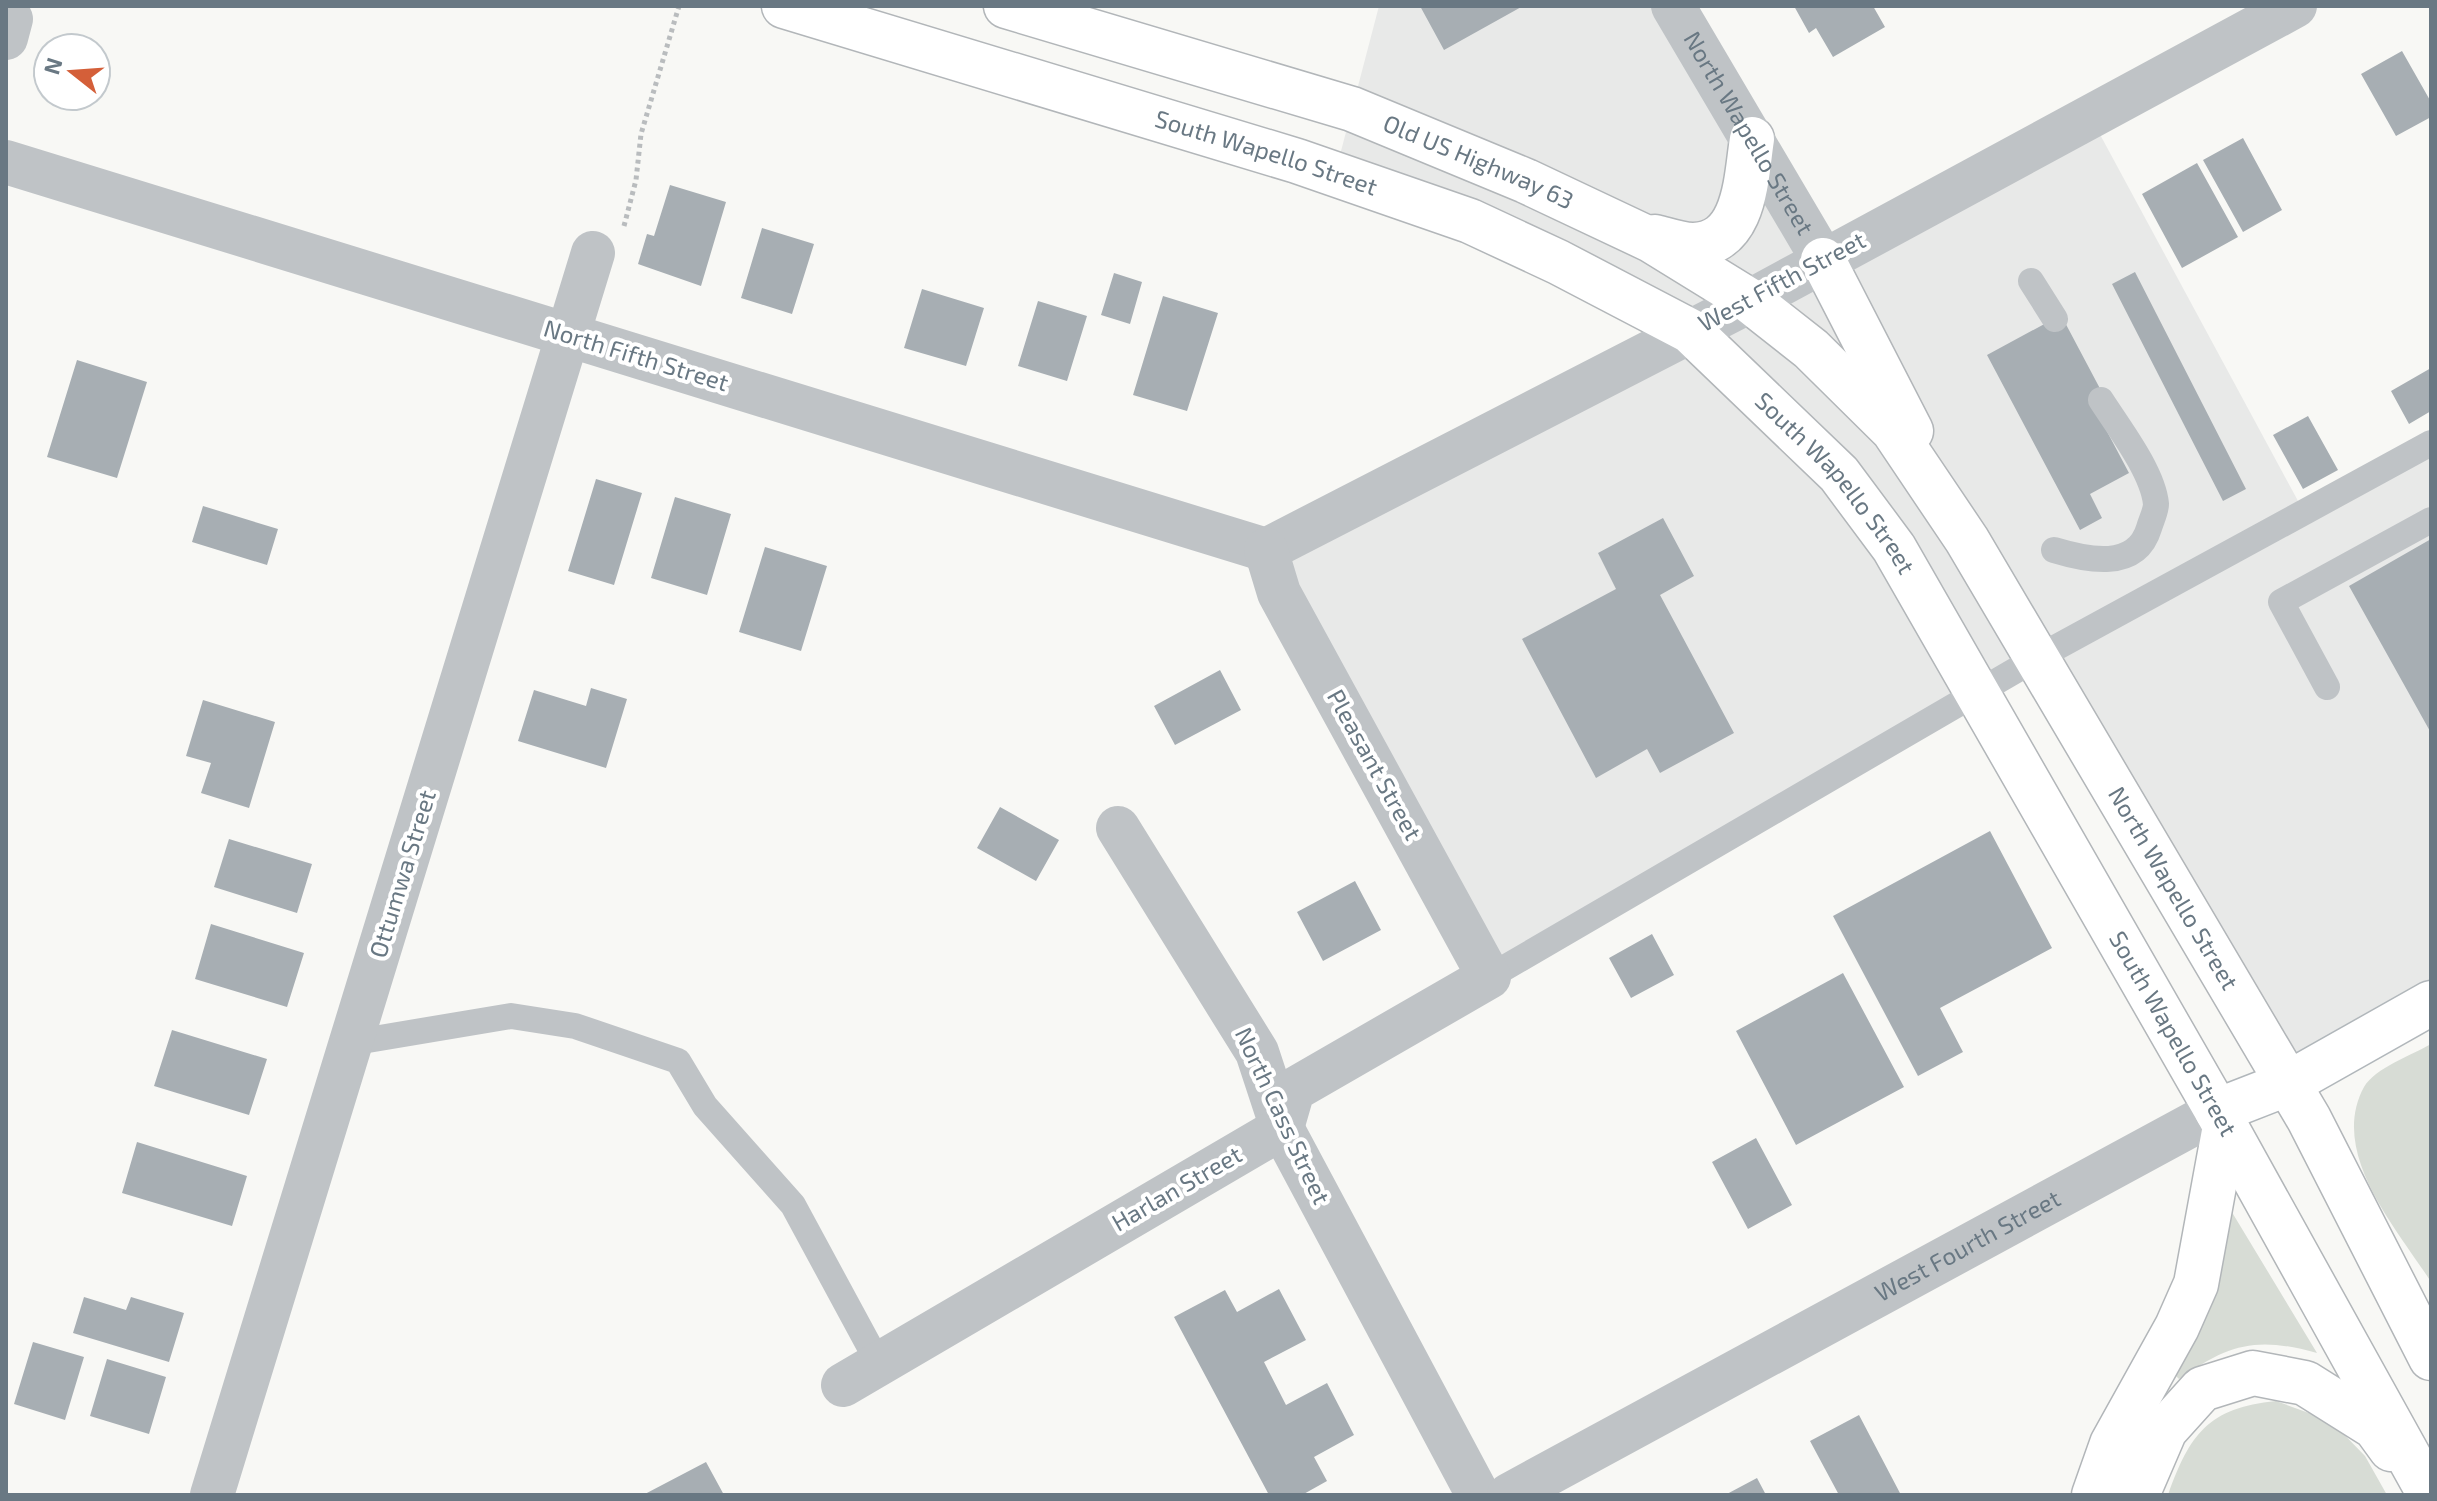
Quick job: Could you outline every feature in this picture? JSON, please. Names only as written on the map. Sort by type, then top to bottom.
[{"type":"main road","name":"South Wapello Street","points":[[784,6],[1297,161],[1470,221],[1659,312],[1690,331],[1839,474],[1894,548],[1979,691],[2221,1118],[2427,1495]]},
{"type":"main road","name":"Old US Highway 63","points":[[1006,6],[1352,109],[1526,181],[1636,233],[1750,301],[1811,349],[1893,430]]},
{"type":"main road","points":[[1636,233],[1692,245],[1716,240],[1728,232],[1743,199],[1752,139]]},
{"type":"main road","points":[[1823,260],[1967,540]]},
{"type":"main road","name":"North Wapello Street","points":[[1893,430],[1967,540],[2289,1083],[2431,1358]]},
{"type":"main road","name":"West Fourth Street","points":[[2221,1118],[2431,1003]]},
{"type":"main road","points":[[2094,1495],[2112,1444],[2177,1327],[2196,1284],[2221,1118]]},
{"type":"main road","points":[[2137,1495],[2165,1430],[2202,1389],[2253,1373],[2305,1383],[2375,1427],[2427,1495]]},
{"type":"street","name":"North Wapello Street","points":[[1673,6],[1823,260]]},
{"type":"street","name":"West Fifth Street","points":[[1266,550],[1750,301],[2295,6]]},
{"type":"street","name":"North Fifth Street","points":[[6,162],[1266,550]]},
{"type":"street","name":"Ottumwa Street","points":[[212,1495],[593,253]]},
{"type":"street","name":"Pleasant Street","points":[[1266,550],[1279,593],[1489,977]]},
{"type":"street","name":"North Cass Street","points":[[1118,828],[1257,1052],[1282,1128],[1478,1495]]},
{"type":"street","points":[[1282,1128],[1293,1090],[1489,977]]},
{"type":"street","name":"West Fourth Street","points":[[1509,1495],[2221,1118]]},
{"type":"street","name":"Harlan Street","points":[[861,1375],[1282,1128]]},
{"type":"lane","points":[[2031,281],[2055,319]]},
{"type":"lane","points":[[2054,550],[2091,561],[2122,558],[2146,539],[2156,505],[2142,465],[2101,400]]},
{"type":"lane","points":[[1489,977],[2035,659],[2431,443]]},
{"type":"lane","points":[[2327,687],[2281,602],[2431,520]]},
{"type":"lane","points":[[350,1043],[511,1016],[575,1026],[678,1061],[705,1106],[793,1205],[861,1375]]},
{"type":"path","points":[[641,134],[679,6]]},
{"type":"shaded area","points":[[1379,6],[1673,6],[1823,260],[2090,116],[2304,512],[2431,443],[2431,1003],[2289,1083],[2035,659],[1489,977],[1266,550],[1689,331],[1335,174]]},
{"type":"shaded area","points":[[2431,1044],[2431,1282],[2372,1190],[2355,1138],[2355,1112],[2369,1080]]},
{"type":"shaded area","points":[[2230,1209],[2317,1353],[2277,1345],[2244,1346],[2213,1358],[2179,1379],[2173,1373]]},
{"type":"shaded area","points":[[2276,1401],[2331,1421],[2365,1456],[2387,1495],[2168,1495],[2185,1456],[2205,1428],[2234,1410]]},
{"type":"building","points":[[1420,6],[1523,6],[1444,50]]},
{"type":"building","points":[[1794,6],[1873,6],[1885,27],[1833,57],[1816,28],[1809,33]]},
{"type":"building","points":[[2402,51],[2431,102],[2431,117],[2396,136],[2361,74]]},
{"type":"building","points":[[2243,138],[2282,210],[2243,232],[2203,160]]},
{"type":"building","points":[[2197,163],[2238,237],[2182,268],[2142,194]]},
{"type":"building","points":[[670,185],[726,202],[701,286],[638,264],[647,234],[654,236]]},
{"type":"building","points":[[762,228],[814,244],[792,314],[741,298]]},
{"type":"building","points":[[2135,272],[2246,489],[2223,501],[2112,284]]},
{"type":"building","points":[[1114,273],[1142,282],[1130,324],[1101,315]]},
{"type":"building","points":[[922,289],[984,308],[966,366],[904,348]]},
{"type":"building","points":[[1163,296],[1218,313],[1187,411],[1133,395]]},
{"type":"building","points":[[1038,301],[1087,316],[1067,381],[1018,366]]},
{"type":"building","points":[[2061,315],[2105,398],[2093,405],[2129,473],[2090,494],[2102,518],[2080,530],[1987,355]]},
{"type":"building","points":[[77,360],[147,382],[117,478],[47,457]]},
{"type":"building","points":[[2431,368],[2431,411],[2409,424],[2391,391]]},
{"type":"building","points":[[2308,416],[2338,470],[2303,489],[2273,435]]},
{"type":"building","points":[[596,479],[642,493],[614,585],[568,571]]},
{"type":"building","points":[[675,497],[731,514],[707,595],[651,578]]},
{"type":"building","points":[[203,506],[278,529],[267,565],[192,542]]},
{"type":"building","points":[[1663,518],[1694,576],[1660,595],[1734,733],[1660,773],[1647,749],[1596,778],[1522,639],[1616,589],[1598,553]]},
{"type":"building","points":[[2431,539],[2431,733],[2349,586]]},
{"type":"building","points":[[765,547],[827,566],[801,651],[739,632]]},
{"type":"building","points":[[1220,670],[1241,710],[1175,745],[1154,706]]},
{"type":"building","points":[[591,688],[627,699],[606,768],[518,741],[534,690],[586,706]]},
{"type":"building","points":[[203,700],[275,722],[249,808],[201,793],[211,763],[186,756]]},
{"type":"building","points":[[1000,807],[1059,840],[1036,881],[977,848]]},
{"type":"building","points":[[1990,831],[2052,948],[1940,1008],[1963,1052],[1918,1076],[1833,916]]},
{"type":"building","points":[[229,839],[312,864],[297,913],[214,887]]},
{"type":"building","points":[[1355,881],[1381,930],[1323,961],[1297,912]]},
{"type":"building","points":[[211,924],[304,953],[287,1007],[195,979]]},
{"type":"building","points":[[1652,934],[1674,975],[1631,998],[1609,958]]},
{"type":"building","points":[[1843,973],[1904,1087],[1796,1145],[1736,1031]]},
{"type":"building","points":[[172,1030],[267,1059],[249,1115],[154,1086]]},
{"type":"building","points":[[1756,1138],[1792,1205],[1748,1229],[1712,1162]]},
{"type":"building","points":[[137,1142],[247,1176],[232,1226],[122,1193]]},
{"type":"building","points":[[1279,1289],[1306,1340],[1264,1362],[1286,1405],[1327,1383],[1354,1435],[1314,1457],[1327,1481],[1302,1495],[1269,1495],[1174,1317],[1225,1290],[1237,1312]]},
{"type":"building","points":[[84,1297],[126,1310],[131,1297],[184,1313],[169,1362],[73,1333]]},
{"type":"building","points":[[33,1342],[84,1357],[65,1420],[14,1404]]},
{"type":"building","points":[[107,1359],[166,1377],[149,1434],[90,1416]]},
{"type":"building","points":[[1859,1415],[1901,1495],[1839,1495],[1810,1441]]},
{"type":"building","points":[[706,1462],[724,1495],[643,1495]]},
{"type":"building","points":[[1757,1478],[1766,1495],[1725,1495]]}]
